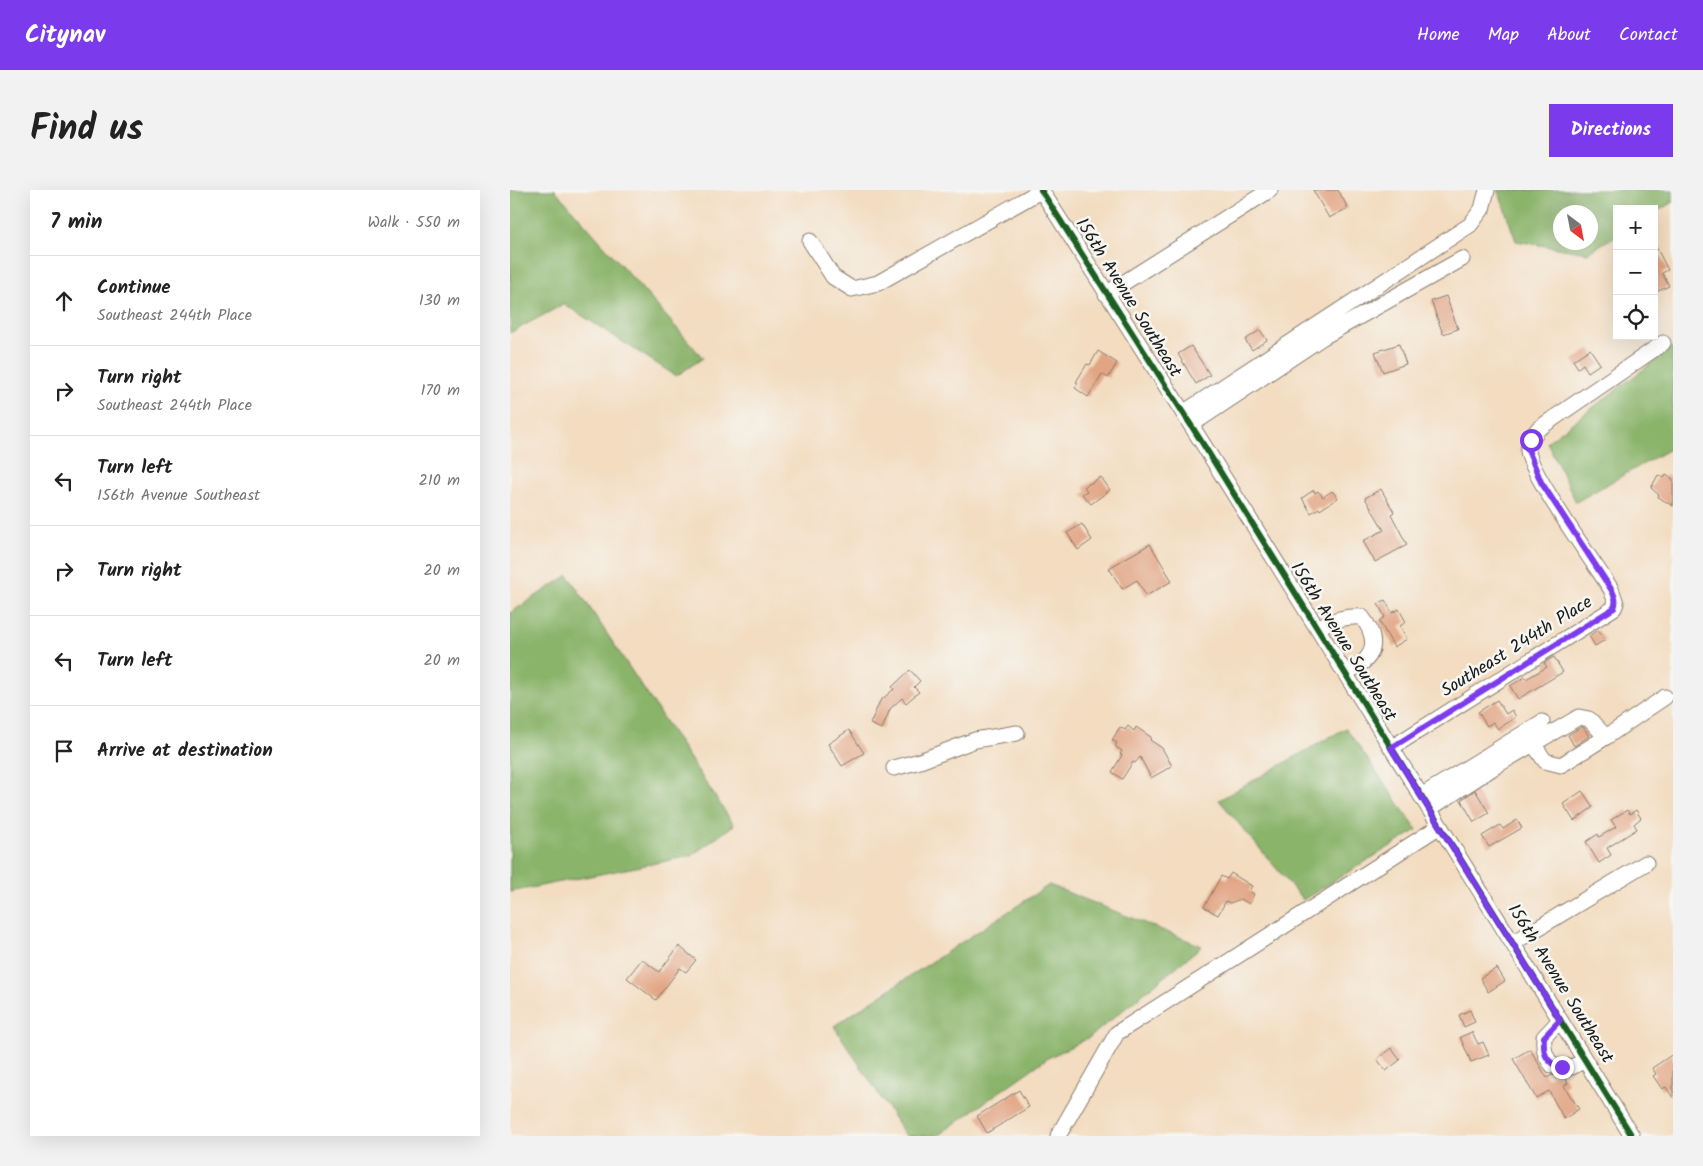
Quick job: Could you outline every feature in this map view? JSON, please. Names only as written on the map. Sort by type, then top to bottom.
[{"type":"street","points":[[810,241],[833,277],[852,289],[878,283],[1042,190]]},
{"type":"street","name":"156th Avenue Southeast","points":[[1042,190],[1106,294],[1187,419],[1632,1136]]},
{"type":"street","points":[[1106,294],[1270,190]]},
{"type":"street","points":[[1187,419],[1470,226],[1482,209],[1487,190]]},
{"type":"street","points":[[1187,419],[1323,336],[1462,259]]},
{"type":"street","name":"Southeast 244th Place","points":[[1391,748],[1614,608],[1616,603],[1611,589],[1541,482],[1528,450],[1531,440],[1538,429],[1663,343]]},
{"type":"street","points":[[1317,628],[1327,622],[1354,616],[1362,617],[1368,624],[1372,634],[1373,646],[1369,656],[1363,663],[1345,673]]},
{"type":"street","points":[[1534,745],[1545,761],[1561,765],[1664,697]]},
{"type":"street","points":[[1430,809],[1499,764],[1579,717],[1589,719],[1606,737]]},
{"type":"street","points":[[1421,796],[1542,722]]},
{"type":"street","points":[[894,768],[920,761],[975,740],[1017,733]]},
{"type":"street","points":[[1058,1136],[1117,1032],[1440,826]]},
{"type":"street","points":[[1513,944],[1646,863]]},
{"type":"street","points":[[1560,1020],[1544,1037],[1544,1052],[1548,1060],[1553,1066],[1572,1067],[1585,1060]]},
{"type":"green space","points":[[510,190],[555,190],[703,358],[676,376],[564,304],[510,333]]},
{"type":"green space","points":[[1498,190],[1673,190],[1673,202],[1658,211],[1658,205],[1613,205],[1613,237],[1598,246],[1598,205],[1553,205],[1553,247],[1516,241]]},
{"type":"green space","points":[[1569,250],[1592,250],[1587,253]]},
{"type":"green space","points":[[1673,347],[1673,447],[1576,502],[1547,442]]},
{"type":"green space","points":[[568,575],[734,825],[691,856],[510,892],[510,613]]},
{"type":"green space","points":[[1346,728],[1417,830],[1303,900],[1219,800]]},
{"type":"green space","points":[[1049,885],[1202,946],[1090,1037],[1046,1059],[937,1136],[906,1136],[834,1026]]},
{"type":"building","points":[[1313,190],[1338,190],[1348,208],[1329,218]]},
{"type":"building","points":[[1658,251],[1668,270],[1662,273],[1669,286],[1658,291]]},
{"type":"building","points":[[1446,296],[1458,329],[1443,334],[1431,301]]},
{"type":"building","points":[[1260,330],[1267,340],[1252,350],[1245,340]]},
{"type":"building","points":[[1399,344],[1406,364],[1383,372],[1375,352]]},
{"type":"building","points":[[1191,346],[1210,375],[1196,384],[1178,354]]},
{"type":"building","points":[[1590,349],[1600,364],[1588,372],[1583,364],[1578,368],[1573,360]]},
{"type":"building","points":[[1098,351],[1117,363],[1108,378],[1102,374],[1088,397],[1075,388],[1078,383],[1076,382],[1087,364],[1090,365]]},
{"type":"building","points":[[1658,475],[1664,478],[1666,475],[1673,479],[1673,506],[1658,497],[1659,495],[1651,488]]},
{"type":"building","points":[[1101,477],[1110,490],[1091,504],[1082,494],[1087,491],[1084,487]]},
{"type":"building","points":[[1381,489],[1394,512],[1391,514],[1407,545],[1375,562],[1363,541],[1384,530],[1365,498]]},
{"type":"building","points":[[1314,490],[1315,493],[1318,491],[1323,497],[1332,491],[1338,498],[1320,510],[1319,508],[1311,513],[1302,498]]},
{"type":"building","points":[[1082,524],[1092,540],[1078,550],[1067,533]]},
{"type":"building","points":[[1150,544],[1172,581],[1146,596],[1137,580],[1122,589],[1109,568]]},
{"type":"building","points":[[1385,600],[1392,613],[1399,609],[1406,622],[1400,626],[1407,639],[1394,647],[1379,621],[1385,617],[1378,604]]},
{"type":"building","points":[[1598,630],[1605,640],[1595,646],[1589,636]]},
{"type":"building","points":[[1554,657],[1563,672],[1518,699],[1510,686],[1547,667],[1544,663]]},
{"type":"building","points":[[910,670],[920,681],[914,687],[919,692],[906,703],[902,698],[890,709],[882,729],[870,724],[880,701],[894,689],[892,687]]},
{"type":"building","points":[[1497,700],[1506,714],[1512,710],[1516,717],[1498,729],[1493,722],[1487,726],[1478,712]]},
{"type":"building","points":[[1128,726],[1134,731],[1136,727],[1151,737],[1150,740],[1162,748],[1172,766],[1151,778],[1140,757],[1135,763],[1133,762],[1122,779],[1112,772],[1122,755],[1120,754],[1122,751],[1115,746],[1117,743],[1112,740],[1120,727],[1125,730]]},
{"type":"building","points":[[1581,727],[1589,736],[1574,746],[1568,735]]},
{"type":"building","points":[[849,730],[864,753],[842,766],[828,744]]},
{"type":"building","points":[[1475,790],[1489,813],[1474,822],[1461,800]]},
{"type":"building","points":[[1582,791],[1593,807],[1574,821],[1563,804]]},
{"type":"building","points":[[1627,810],[1630,814],[1636,810],[1641,818],[1634,824],[1637,829],[1607,848],[1611,855],[1599,863],[1586,842],[1598,834],[1599,837],[1616,827],[1611,820]]},
{"type":"building","points":[[1517,820],[1522,828],[1489,847],[1482,836],[1500,825],[1503,829]]},
{"type":"building","points":[[1231,873],[1252,886],[1249,891],[1254,894],[1249,904],[1241,899],[1230,903],[1226,901],[1218,915],[1204,907],[1221,876],[1227,879]]},
{"type":"building","points":[[679,946],[696,960],[686,972],[680,968],[656,1000],[627,978],[642,959],[659,972]]},
{"type":"building","points":[[1497,968],[1505,981],[1488,992],[1480,978]]},
{"type":"building","points":[[1470,1010],[1475,1022],[1464,1027],[1459,1015]]},
{"type":"building","points":[[1472,1032],[1478,1044],[1483,1042],[1489,1055],[1471,1062],[1460,1037]]},
{"type":"building","points":[[1391,1048],[1400,1060],[1386,1071],[1377,1059]]},
{"type":"building","points":[[1530,1049],[1547,1078],[1552,1075],[1564,1076],[1568,1083],[1564,1086],[1579,1109],[1564,1119],[1549,1091],[1536,1098],[1513,1059]]},
{"type":"building","points":[[1673,1054],[1673,1098],[1666,1087],[1662,1089],[1653,1076],[1656,1074],[1652,1068]]},
{"type":"building","points":[[1019,1090],[1029,1107],[987,1133],[977,1116]]},
{"type":"cycle path","points":[[1041,190],[1203,444],[1632,1136]]},
{"type":"route","points":[[1531,440],[1528,450],[1532,464],[1541,482],[1611,589],[1616,603],[1614,608],[1391,748],[1560,1020],[1544,1037],[1544,1052],[1553,1066],[1562,1067]]}]
